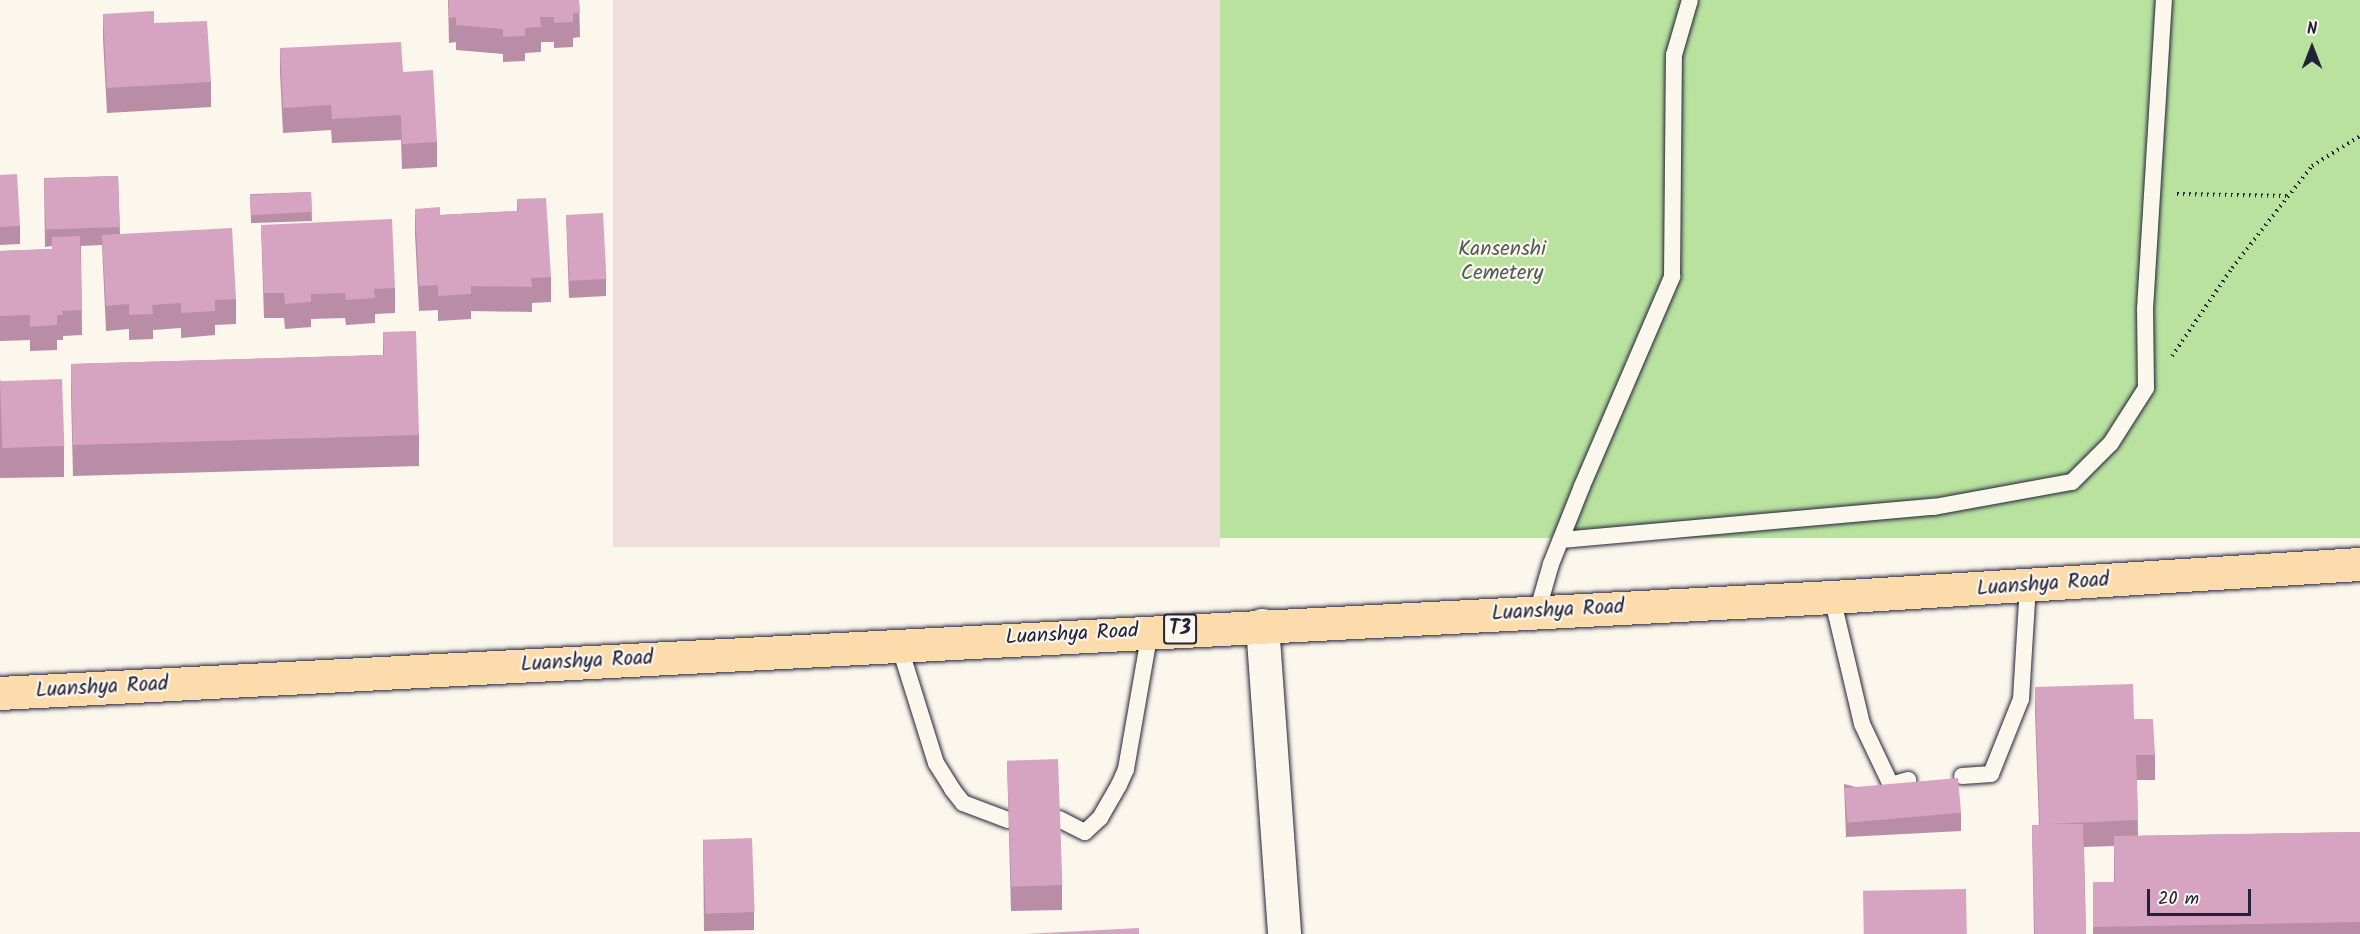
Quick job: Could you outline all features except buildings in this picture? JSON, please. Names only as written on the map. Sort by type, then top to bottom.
[{"type":"highway","name":"Luanshya Road","points":[[0,693],[1262,625],[1832,597],[2360,564]]},
{"type":"street","points":[[1262,625],[1284,934]]},
{"type":"lane","points":[[1537,613],[1560,540],[1672,277],[1674,55],[1690,0]]},
{"type":"lane","points":[[1560,540],[1934,507],[2072,482],[2111,443],[2146,388],[2145,309],[2164,0]]},
{"type":"lane","points":[[1962,776],[1991,774],[2021,699],[2028,586]]},
{"type":"lane","points":[[1832,597],[1862,724],[1891,785],[1908,780]]},
{"type":"lane","points":[[1059,819],[1085,832],[1100,818],[1119,785],[1126,769],[1150,631]]},
{"type":"lane","points":[[899,645],[936,763],[952,789],[963,803],[1008,820]]},
{"type":"path","points":[[2146,388],[2182,344],[2232,268],[2312,166],[2360,136]]},
{"type":"path","points":[[2153,194],[2290,196]]},
{"type":"shaded area","points":[[613,0],[1220,0],[1220,547],[613,547]]},
{"type":"green space","name":"Kansenshi Cemetery","points":[[1220,0],[2360,0],[2360,538],[1220,538]]}]
